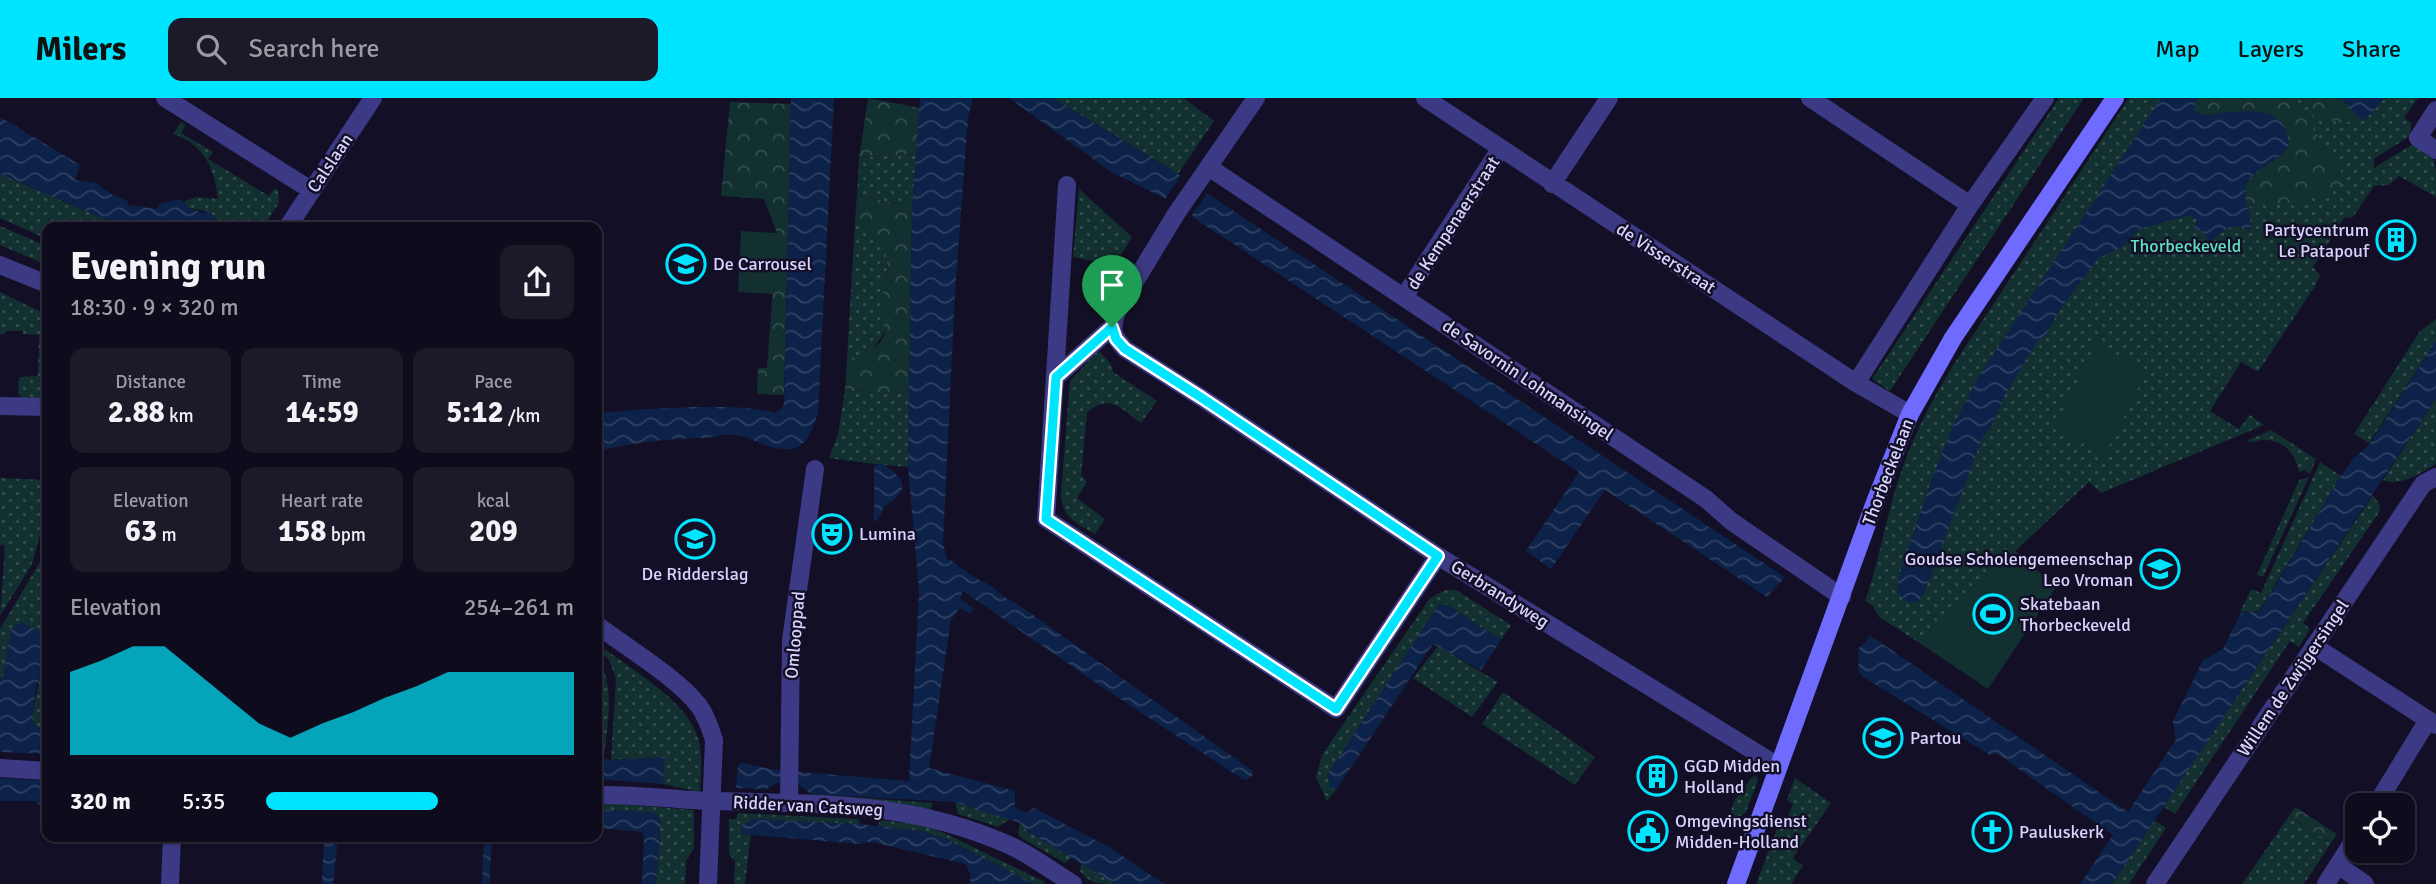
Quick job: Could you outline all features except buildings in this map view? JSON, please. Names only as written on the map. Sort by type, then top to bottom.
[{"type":"main road","name":"Thorbeckelaan","points":[[1736,884],[1875,502],[1910,414],[1953,338],[2115,98]]},
{"type":"street","points":[[165,98],[312,190]]},
{"type":"street","name":"Calslaan","points":[[291,222],[373,98]]},
{"type":"street","points":[[1056,377],[1112,327],[1117,311],[1176,214],[1256,98]]},
{"type":"street","name":"de Visserstraat","points":[[1425,98],[1856,383],[1910,414]]},
{"type":"street","points":[[1552,184],[1609,98]]},
{"type":"street","points":[[1810,98],[1970,205]]},
{"type":"street","points":[[1856,383],[1970,205],[2045,98]]},
{"type":"street","points":[[2436,110],[2418,138],[2436,150]]},
{"type":"street","name":"de Kempenaerstraat","points":[[1404,298],[1501,148]]},
{"type":"street","name":"de Savornin Lohmansingel","points":[[1210,168],[1706,499],[1731,521],[1842,597]]},
{"type":"street","points":[[1068,185],[1046,519],[1336,709],[1438,556]]},
{"type":"street","points":[[0,265],[42,282]]},
{"type":"street","name":"Gerbrandyweg","points":[[1112,327],[1116,339],[1125,349],[1438,556],[1778,766]]},
{"type":"street","points":[[0,406],[42,407]]},
{"type":"street","name":"Omlooppad","points":[[789,797],[791,640],[815,469]]},
{"type":"street","name":"Willem de Zwijgersingel","points":[[2155,884],[2423,484],[2436,477]]},
{"type":"street","name":"Ridder van Catsweg","points":[[602,629],[683,689],[698,705],[708,721],[714,740],[713,801],[789,797],[890,809],[936,818],[1010,846],[1073,884]]},
{"type":"street","points":[[2314,646],[2432,723],[2384,793]]},
{"type":"street","points":[[0,768],[42,771]]},
{"type":"street","points":[[602,795],[713,801],[708,884]]},
{"type":"street","points":[[170,884],[172,842]]},
{"type":"street","points":[[2326,884],[2345,854]]},
{"type":"street","points":[[2338,865],[2365,884]]},
{"type":"green space","points":[[868,98],[921,108],[917,153],[859,158]]},
{"type":"green space","points":[[1053,98],[1184,98],[1214,121],[1178,174]]},
{"type":"green space","points":[[2059,98],[2084,98],[1890,391],[1872,379]]},
{"type":"green space","name":"Thorbeckeveld","points":[[2129,98],[2418,98],[2404,118],[2411,123],[2410,136],[2374,159],[2374,168],[2413,144],[2433,159],[2436,197],[2399,176],[2389,185],[2374,186],[2353,217],[2344,218],[2313,267],[2320,275],[2315,286],[2258,372],[2241,362],[2210,411],[2239,429],[2250,415],[2264,425],[2101,493],[2089,482],[1918,642],[1879,617],[1873,606],[1865,601],[1903,466],[1930,406],[1954,364]]},
{"type":"green space","points":[[2198,98],[2293,98],[2346,179],[2326,193],[2313,197],[2248,207],[2245,191],[2252,177],[2261,169],[2235,109],[2202,115],[2195,111]]},
{"type":"green space","points":[[2302,98],[2341,98],[2360,119],[2344,123],[2314,117]]},
{"type":"green space","points":[[730,102],[791,104],[784,395],[757,394],[758,368],[767,368],[777,233],[764,199],[721,196]]},
{"type":"green space","points":[[181,122],[186,125],[181,133],[213,152],[208,159],[269,196],[275,188],[278,190],[279,203],[266,222],[217,222],[210,212],[189,208],[183,202],[196,197],[218,199],[214,178],[200,151],[184,138],[173,134]]},
{"type":"green space","points":[[917,153],[912,207],[857,195],[859,158]]},
{"type":"green space","points":[[0,174],[111,222],[42,222],[42,237],[0,218]]},
{"type":"green space","points":[[1079,189],[1132,237],[1115,265],[1073,257]]},
{"type":"green space","points":[[857,195],[912,207],[909,393],[845,391],[847,359],[874,348],[885,330],[882,292],[887,274],[886,257],[875,237],[855,222]]},
{"type":"green space","points":[[855,222],[874,235],[886,251],[887,272],[882,296],[886,325],[884,333],[870,353],[847,359]]},
{"type":"green space","points":[[0,226],[42,244],[42,263],[0,245]]},
{"type":"green space","points":[[741,231],[777,233],[774,294],[738,292]]},
{"type":"green space","points":[[0,292],[42,313],[42,400],[23,399],[18,393],[19,377],[38,376],[39,335],[23,334],[23,331],[6,331],[5,334],[0,334]]},
{"type":"green space","points":[[2436,319],[2436,341],[2369,443],[2354,434],[2420,331]]},
{"type":"green space","points":[[2096,344],[2147,370],[2105,455],[2054,429]]},
{"type":"green space","points":[[1100,352],[1111,364],[1113,372],[1157,401],[1141,423],[1115,405],[1102,404],[1087,413],[1081,475],[1087,482],[1077,498],[1105,519],[1095,534],[1067,514],[1061,494],[1070,381]]},
{"type":"green space","points":[[845,391],[909,393],[908,467],[829,458],[838,434]]},
{"type":"green space","points":[[2436,399],[2436,464],[2404,480],[2383,480]]},
{"type":"green space","points":[[2271,430],[2316,459],[2310,474],[2305,470],[2299,472],[2292,454],[2277,442],[2246,441]]},
{"type":"green space","points":[[2320,462],[2341,476],[2259,611],[2240,612],[2251,589],[2261,593]]},
{"type":"green space","points":[[2309,477],[2263,577],[2257,575],[2299,480]]},
{"type":"green space","points":[[0,478],[42,480],[42,527],[32,564],[0,616],[5,546],[0,545]]},
{"type":"green space","points":[[2373,495],[2380,511],[2303,623],[2310,629],[2299,647],[2290,641],[2175,814],[2163,806]]},
{"type":"green space","name":"Skatebaan Thorbeckeveld","points":[[2015,550],[2056,587],[1988,689],[1918,642]]},
{"type":"green space","points":[[42,560],[42,634],[0,680],[0,629]]},
{"type":"green space","points":[[1446,590],[1456,590],[1511,625],[1501,640],[1447,605],[1330,786],[1336,790],[1327,801],[1316,777],[1322,755],[1430,598]]},
{"type":"green space","points":[[1438,646],[1498,682],[1472,717],[1413,678]]},
{"type":"green space","points":[[602,648],[655,685],[692,724],[701,751],[700,792],[663,784],[664,757],[611,760],[616,678],[609,660],[602,654]]},
{"type":"green space","points":[[602,668],[609,693],[602,758]]},
{"type":"green space","points":[[39,681],[42,681],[42,729],[37,728],[32,719]]},
{"type":"green space","points":[[1503,692],[1595,757],[1575,785],[1482,724]]},
{"type":"green space","points":[[1756,776],[1758,780],[1746,812],[1740,817],[1734,816],[1731,811],[1734,801],[1752,777]]},
{"type":"green space","points":[[1795,778],[1831,803],[1793,858],[1803,866],[1791,884],[1756,884],[1782,816],[1787,818],[1793,804],[1787,800]]},
{"type":"green space","points":[[811,794],[933,803],[930,810],[816,798]]},
{"type":"green space","points":[[602,802],[694,810],[694,848],[686,861],[685,884],[656,884],[660,833],[656,813],[602,809]]},
{"type":"green space","points":[[955,802],[1010,819],[998,827],[958,814]]},
{"type":"green space","points":[[2295,807],[2337,834],[2331,843],[2289,816]]},
{"type":"green space","points":[[738,813],[858,819],[860,824],[752,819],[741,834],[751,835],[745,884],[734,884],[735,861],[729,854],[729,819],[736,819]]},
{"type":"green space","points":[[2289,816],[2331,843],[2304,884],[2242,884]]},
{"type":"green space","points":[[880,820],[921,825],[942,832],[1045,882],[1035,884],[948,840],[921,831],[878,826]]},
{"type":"green space","points":[[2154,820],[2166,828],[2129,884],[2112,884]]},
{"type":"green space","points":[[1020,823],[1027,831],[1072,857],[1065,863],[1021,838],[1018,833]]},
{"type":"green space","points":[[1081,863],[1115,884],[1087,879],[1080,871]]},
{"type":"water","points":[[791,98],[834,98],[818,413],[810,434],[800,446],[787,449],[773,448],[729,434],[602,450],[602,414],[711,407],[751,408],[775,413],[784,404]]},
{"type":"water","points":[[920,98],[973,98],[968,118],[955,292],[943,543],[947,560],[990,585],[1253,771],[1247,780],[1242,779],[963,591],[960,598],[973,608],[970,614],[960,608],[951,620],[929,768],[1015,791],[1015,807],[1026,813],[1034,808],[1111,848],[1164,884],[1115,884],[1027,831],[1020,823],[955,802],[811,794],[798,784],[778,782],[766,789],[736,788],[738,766],[742,763],[776,770],[909,781],[919,591],[908,467],[912,207]]},
{"type":"water","points":[[1009,98],[1053,98],[1178,174],[1785,577],[1767,597],[1605,490],[1551,569],[1526,551],[1579,472],[1162,197],[1111,172]]},
{"type":"water","points":[[2161,98],[2198,98],[2195,111],[2202,115],[2243,111],[2269,114],[2279,120],[2286,130],[2289,145],[2247,183],[2245,195],[2251,219],[2249,231],[2242,227],[2232,227],[2209,242],[2201,230],[2196,230],[2194,227],[2197,220],[2190,215],[2140,229],[2122,247],[2099,258],[2060,309],[2045,337],[2038,340],[2005,395],[1990,429],[1983,436],[1923,596],[1917,602],[1908,602],[1897,592],[1899,575],[1953,426],[1979,376]]},
{"type":"water","points":[[2341,98],[2385,98],[2365,120],[2360,119]]},
{"type":"water","points":[[0,117],[80,165],[75,180],[96,183],[111,194],[128,201],[127,205],[158,209],[158,204],[181,199],[189,208],[203,213],[207,209],[217,222],[111,222],[0,174]]},
{"type":"water","points":[[2436,341],[2436,399],[2112,884],[2080,884],[2113,835],[1996,753],[1990,755],[1863,677],[1858,671],[1859,648],[1871,636],[2128,812],[2176,739],[2173,721],[2203,660],[2223,649],[2241,613],[2260,611],[2341,476],[2353,459],[2369,445]]},
{"type":"water","points":[[883,464],[898,476],[902,486],[901,491],[883,508],[874,523],[874,465]]},
{"type":"water","points":[[1439,604],[1447,605],[1501,640],[1481,670],[1433,644],[1336,790],[1330,786],[1327,775]]},
{"type":"water","points":[[21,622],[42,632],[42,681],[37,683],[32,719],[37,728],[42,729],[42,754],[0,752],[0,680],[11,629]]},
{"type":"water","points":[[665,757],[663,784],[602,779],[602,758]]},
{"type":"water","points":[[0,778],[42,781],[42,807],[35,801],[0,801]]},
{"type":"water","points":[[602,809],[656,813],[661,820],[656,884],[642,884],[644,837],[641,832],[602,828]]},
{"type":"water","points":[[752,819],[860,824],[921,831],[948,840],[1035,884],[969,884],[971,877],[966,864],[876,843],[859,844],[741,834],[741,826]]},
{"type":"water","points":[[324,842],[337,842],[333,884],[322,884]]},
{"type":"water","points":[[484,842],[492,842],[489,884],[482,884]]},
{"type":"pier","points":[[1183,173],[1209,191],[1189,219],[1163,202]]},
{"type":"place","name":"Partycentrum Le Patapouf","points":[[2396,240]]},
{"type":"place","name":"De Carrousel","points":[[686,264]]},
{"type":"place","name":"Lumina","points":[[832,534]]},
{"type":"place","name":"De Ridderslag","points":[[695,539]]},
{"type":"place","name":"Goudse Scholengemeenschap Leo Vroman","points":[[2160,569]]},
{"type":"place","name":"Skatebaan Thorbeckeveld","points":[[1993,614]]},
{"type":"place","name":"Partou","points":[[1883,738]]},
{"type":"place","name":"GGD Midden Holland","points":[[1657,776]]},
{"type":"place","name":"Omgevingsdienst Midden-Holland","points":[[1648,831]]},
{"type":"place","name":"Pauluskerk","points":[[1992,832]]},
{"type":"route","points":[[1112,327],[1116,339],[1125,349],[1438,556],[1336,709],[1046,519],[1056,377],[1112,327]]}]
